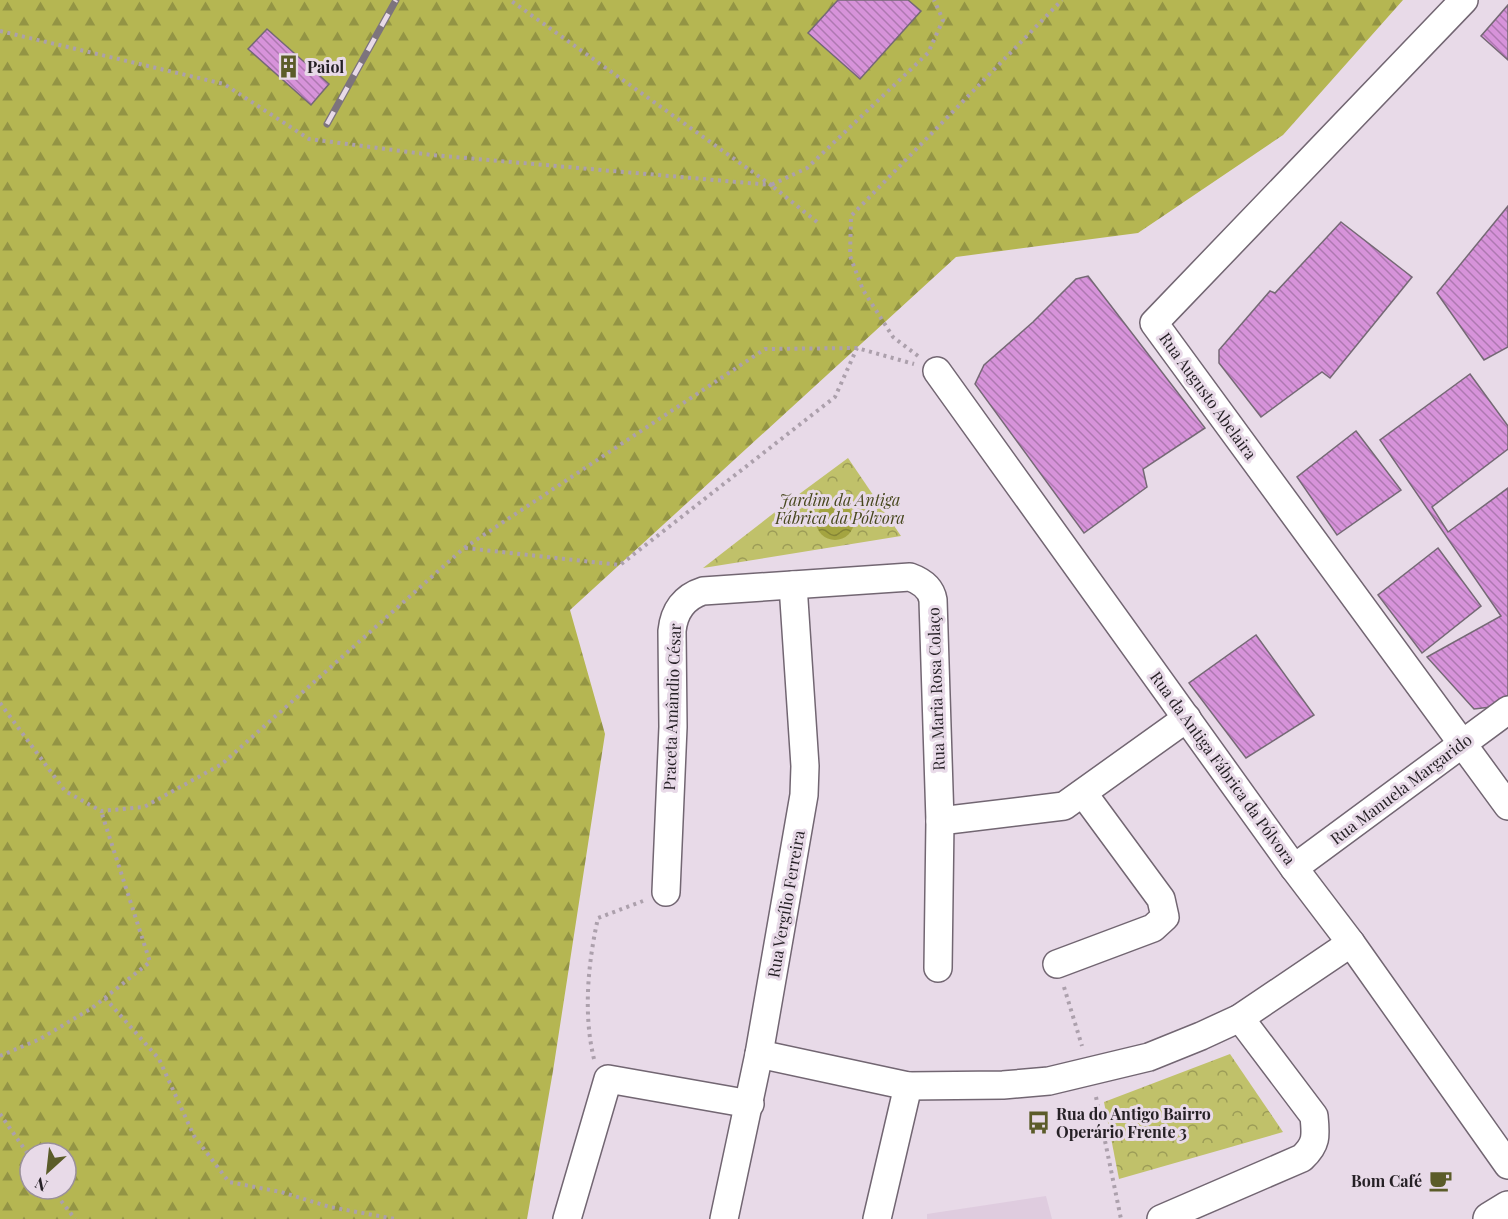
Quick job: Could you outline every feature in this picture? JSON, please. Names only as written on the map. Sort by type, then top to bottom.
[{"type":"street","name":"Rua Augusto Abelaira","points":[[1462,743],[1154,323],[1464,0]]},
{"type":"street","name":"Rua da Antiga Fábrica da Pólvora","points":[[937,370],[1508,1165]]},
{"type":"street","name":"Rua Maria Rosa Colaço","points":[[793,585],[904,577],[915,579],[930,591],[933,600],[940,821],[938,968]]},
{"type":"street","name":"Praceta Amândio César","points":[[666,892],[673,727],[672,631],[674,617],[689,596],[703,591],[793,585]]},
{"type":"street","name":"Rua Vergílio Ferreira","points":[[724,1219],[750,1104],[805,784],[793,585]]},
{"type":"street","name":"Rua Manuela Margarido","points":[[1294,868],[1508,710]]},
{"type":"street","points":[[940,821],[1064,806],[1187,718]]},
{"type":"street","points":[[1462,743],[1508,806]]},
{"type":"street","points":[[1057,964],[1153,928],[1165,916],[1161,898],[1083,793]]},
{"type":"street","points":[[759,1054],[908,1086],[1003,1085],[1049,1081],[1149,1057],[1240,1018],[1350,943]]},
{"type":"street","points":[[1161,1219],[1302,1158],[1312,1149],[1316,1133],[1314,1116],[1240,1018]]},
{"type":"street","points":[[567,1219],[608,1079],[750,1104]]},
{"type":"street","points":[[877,1219],[908,1086]]},
{"type":"street","points":[[1490,1219],[1508,1208]]},
{"type":"path","points":[[510,0],[771,184],[817,222]]},
{"type":"path","points":[[0,31],[224,84],[309,139],[432,155],[771,184],[807,168],[928,53],[943,20],[934,0]]},
{"type":"path","points":[[937,370],[893,337],[863,290],[850,256],[851,216],[1062,0]]},
{"type":"path","points":[[0,703],[65,791],[100,811],[144,807],[222,764],[464,548],[765,349],[857,348],[937,370]]},
{"type":"path","points":[[464,548],[620,565],[835,397],[857,348]]},
{"type":"path","points":[[0,1056],[40,1039],[92,1008],[150,962],[100,811]]},
{"type":"path","points":[[608,1079],[597,1068],[588,1035],[590,977],[598,918],[666,892]]},
{"type":"path","points":[[105,998],[159,1059],[194,1136],[229,1182],[281,1192],[330,1207],[395,1219]]},
{"type":"path","points":[[0,1114],[19,1141]]},
{"type":"path","points":[[61,1201],[75,1219]]},
{"type":"shaded area","points":[[1046,1196],[1052,1219],[927,1219],[927,1214]]},
{"type":"green space","points":[[0,0],[1403,0],[1283,135],[1138,233],[956,257],[570,610],[605,734],[553,1071],[527,1219],[0,1219]]},
{"type":"green space","name":"Jardim da Antiga Fábrica da Pólvora","points":[[848,458],[901,536],[703,568],[779,509]]},
{"type":"green space","points":[[1230,1054],[1283,1132],[1119,1179],[1104,1102]]},
{"type":"water","points":[[835,502],[849,507],[854,521],[849,535],[835,540],[821,535],[816,521],[821,507]]},
{"type":"building","points":[[838,0],[908,0],[921,11],[860,79],[808,33]]},
{"type":"building","points":[[1508,5],[1508,60],[1481,36]]},
{"type":"building","name":"Paiol","points":[[267,29],[329,84],[311,105],[248,49]]},
{"type":"building","points":[[1508,206],[1508,347],[1484,360],[1437,293]]},
{"type":"building","points":[[1341,222],[1412,277],[1330,378],[1322,372],[1261,417],[1219,363],[1219,350],[1270,291],[1275,293]]},
{"type":"building","points":[[1088,276],[1205,428],[1143,469],[1147,487],[1084,533],[975,384],[984,365],[1033,322],[1076,279]]},
{"type":"building","points":[[1470,374],[1508,426],[1508,449],[1432,507],[1448,532],[1508,488],[1508,695],[1491,707],[1474,709],[1427,657],[1501,616],[1380,440]]},
{"type":"building","points":[[1356,431],[1401,490],[1337,535],[1297,477]]},
{"type":"building","points":[[1438,548],[1481,606],[1422,653],[1378,595]]},
{"type":"building","points":[[1256,635],[1314,715],[1246,758],[1189,683]]},
{"type":"railway","points":[[327,124],[396,0]]},
{"type":"place","name":"Paiol","points":[[289,67]]},
{"type":"place","name":"Rua do Antigo Bairro Operário Frente 3","points":[[1038,1123]]},
{"type":"place","name":"Bom Café","points":[[1440,1181]]}]
